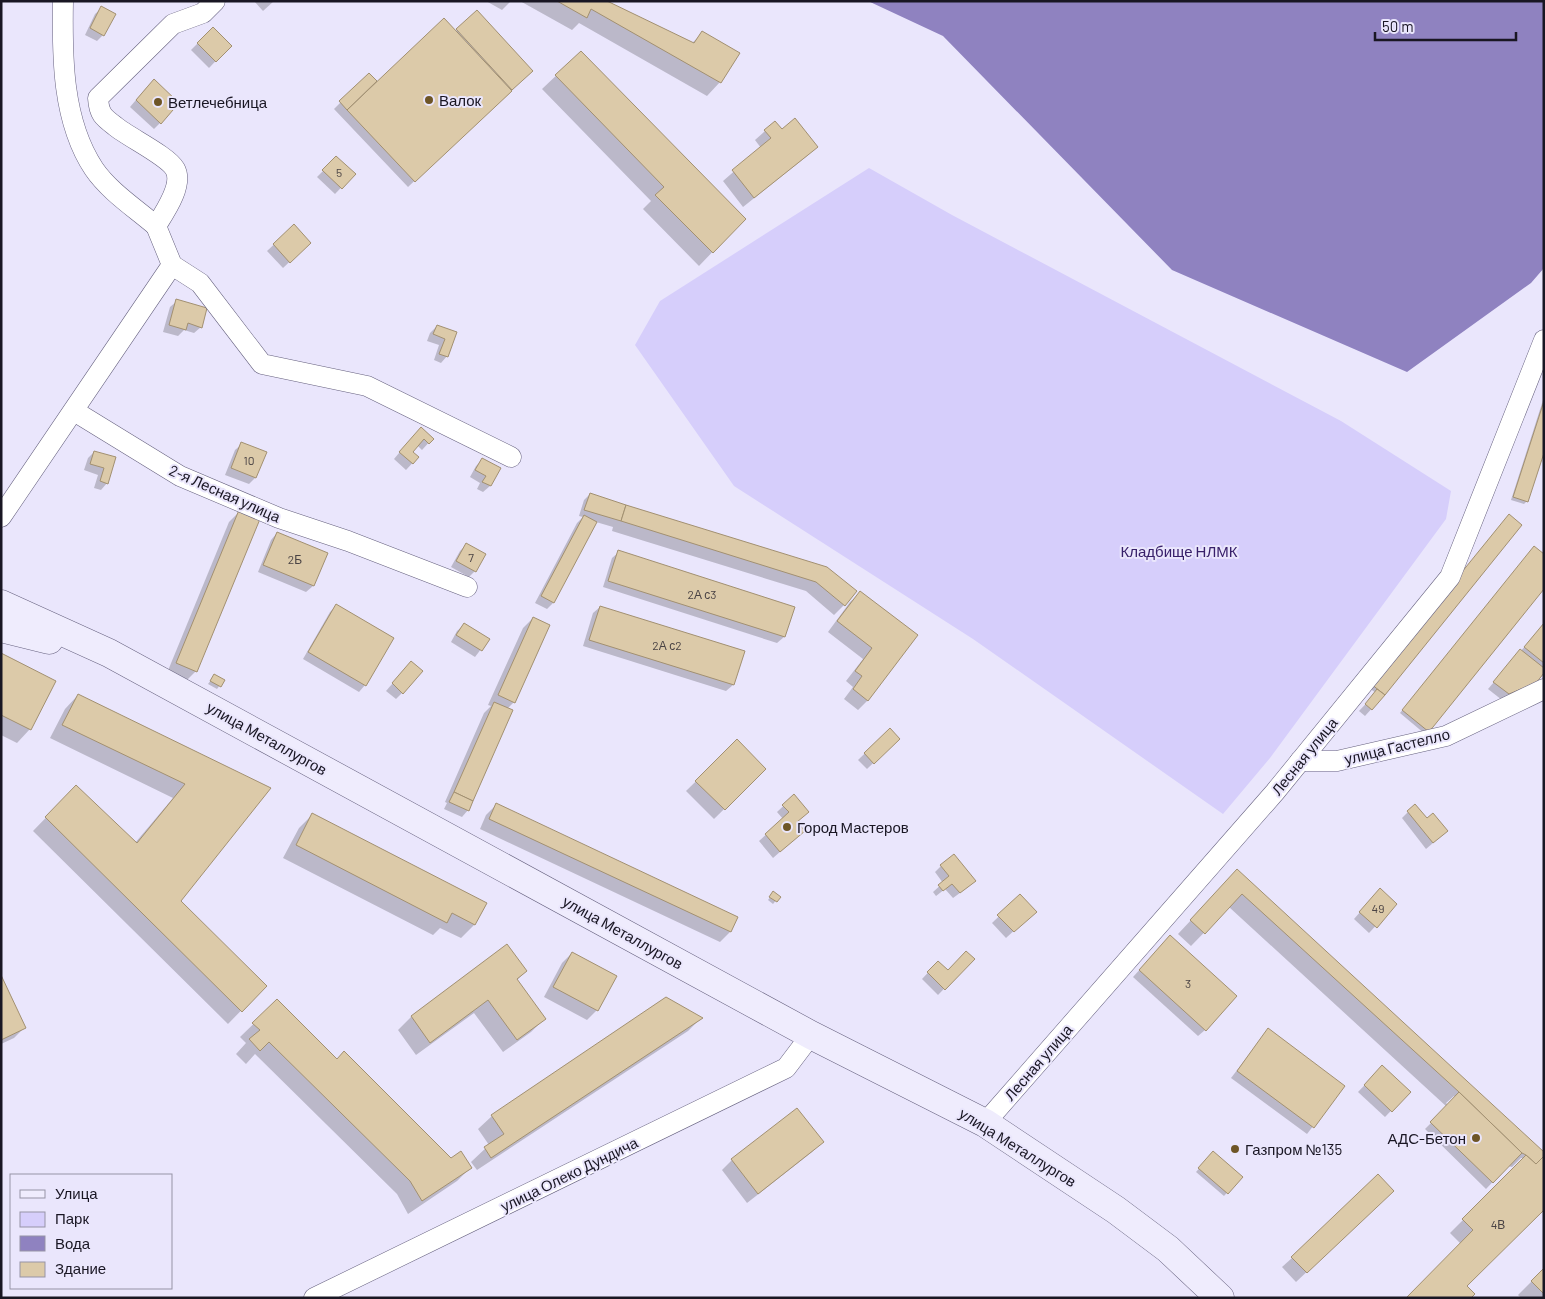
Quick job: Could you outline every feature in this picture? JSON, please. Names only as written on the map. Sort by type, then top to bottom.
[{"type":"main road","name":"улица Металлургов","points":[[1,604],[109,653],[811,1035],[985,1123],[1116,1210],[1168,1249],[1220,1298]]},
{"type":"main road","points":[[1,628],[109,653]]},
{"type":"street","points":[[63,1],[62,38],[68,98],[79,141],[95,170],[115,191],[156,226],[172,265],[200,283],[262,364],[367,386],[511,457]]},
{"type":"street","points":[[156,226],[166,211],[174,192],[177,181],[176,170],[168,161],[126,135],[104,118],[98,109],[98,98],[173,24],[203,13],[215,1]]},
{"type":"street","points":[[1,517],[172,265]]},
{"type":"street","name":"Лесная улица","points":[[985,1123],[1300,761],[1450,577],[1544,340]]},
{"type":"street","name":"2-я Лесная улица","points":[[74,411],[180,476],[279,518],[348,541],[466,587]]},
{"type":"street","name":"улица Гастелло","points":[[1300,761],[1337,761],[1446,736],[1544,689]]},
{"type":"street","name":"улица Олеко Дундича","points":[[314,1298],[786,1068],[811,1035]]},
{"type":"green space","name":"Кладбище НЛМК","points":[[869,168],[952,215],[1341,421],[1451,491],[1446,519],[1270,758],[1223,814],[973,639],[734,486],[635,345],[660,301]]},
{"type":"water","points":[[868,1],[1544,1],[1544,268],[1531,283],[1407,372],[1172,270],[943,36]]},
{"type":"building","points":[[557,1],[607,1],[694,43],[702,31],[740,53],[721,83],[591,9],[587,18]]},
{"type":"building","points":[[101,6],[116,14],[104,36],[90,28]]},
{"type":"building","points":[[477,10],[533,71],[512,90],[456,29]]},
{"type":"building","name":"Валок","points":[[444,18],[512,91],[415,182],[347,110]]},
{"type":"building","points":[[213,27],[232,46],[216,62],[197,43]]},
{"type":"building","points":[[581,51],[746,219],[713,253],[655,195],[664,187],[555,75]]},
{"type":"building","points":[[369,73],[377,81],[347,110],[339,101]]},
{"type":"building","name":"Ветлечебница","points":[[154,79],[179,103],[161,124],[136,100]]},
{"type":"building","points":[[795,118],[818,147],[754,198],[732,170],[771,138],[764,130],[775,121],[782,129]]},
{"type":"building","points":[[336,156],[356,174],[342,189],[322,170]]},
{"type":"building","points":[[294,224],[311,243],[290,263],[273,244]]},
{"type":"building","points":[[176,299],[207,308],[202,328],[188,323],[186,330],[169,325]]},
{"type":"building","points":[[437,325],[457,332],[448,357],[439,354],[445,339],[433,334]]},
{"type":"building","points":[[1544,401],[1544,453],[1528,502],[1513,497]]},
{"type":"building","points":[[421,427],[434,439],[429,444],[424,439],[413,452],[419,457],[413,464],[399,452]]},
{"type":"building","points":[[241,442],[267,452],[256,478],[231,468]]},
{"type":"building","points":[[94,451],[116,457],[108,484],[100,481],[104,468],[90,464]]},
{"type":"building","points":[[482,458],[501,468],[491,486],[482,482],[486,476],[475,470]]},
{"type":"building","points":[[590,493],[626,505],[621,521],[584,510]]},
{"type":"building","points":[[626,505],[827,567],[857,591],[845,606],[816,582],[621,521]]},
{"type":"building","points":[[239,510],[260,519],[197,672],[176,663]]},
{"type":"building","points":[[1509,514],[1522,525],[1385,695],[1371,684]]},
{"type":"building","points":[[584,515],[597,522],[554,603],[541,596]]},
{"type":"building","points":[[277,532],[328,553],[314,586],[263,565]]},
{"type":"building","points":[[466,543],[486,554],[476,572],[456,561]]},
{"type":"building","points":[[1534,546],[1544,554],[1544,589],[1429,732],[1402,710]]},
{"type":"building","points":[[618,550],[795,607],[785,637],[608,581]]},
{"type":"building","points":[[860,591],[918,635],[868,701],[853,689],[862,676],[855,671],[872,648],[837,621]]},
{"type":"building","points":[[336,604],[394,638],[366,686],[308,652]]},
{"type":"building","points":[[600,606],[745,651],[734,685],[589,640]]},
{"type":"building","points":[[533,617],[550,625],[515,703],[498,695]]},
{"type":"building","points":[[464,623],[490,639],[482,651],[456,635]]},
{"type":"building","points":[[1544,623],[1544,663],[1524,647]]},
{"type":"building","points":[[1520,649],[1544,668],[1544,673],[1536,683],[1509,694],[1493,682]]},
{"type":"building","points":[[1,653],[56,681],[31,730],[1,715]]},
{"type":"building","points":[[411,661],[423,671],[403,694],[392,683]]},
{"type":"building","points":[[214,674],[225,680],[221,687],[210,681]]},
{"type":"building","points":[[1377,689],[1385,695],[1372,710],[1365,704]]},
{"type":"building","points":[[78,694],[271,788],[181,901],[267,986],[242,1012],[45,817],[76,785],[137,843],[185,784],[62,725]]},
{"type":"building","points":[[494,702],[513,710],[473,801],[454,792]]},
{"type":"building","points":[[890,728],[900,739],[874,764],[864,753]]},
{"type":"building","points":[[737,739],[766,769],[725,810],[695,781]]},
{"type":"building","points":[[454,792],[473,801],[469,811],[449,802]]},
{"type":"building","name":"Город Мастеров","points":[[794,794],[809,812],[797,822],[805,831],[780,852],[765,834],[789,812],[782,805]]},
{"type":"building","points":[[496,803],[738,917],[731,932],[489,819]]},
{"type":"building","points":[[1415,804],[1427,818],[1433,813],[1448,831],[1433,843],[1407,811]]},
{"type":"building","points":[[312,813],[487,903],[475,925],[452,913],[447,923],[296,845]]},
{"type":"building","points":[[954,854],[976,881],[960,893],[952,884],[943,891],[938,885],[949,876],[940,865]]},
{"type":"building","points":[[1237,869],[1544,1152],[1544,1156],[1536,1164],[1522,1153],[1459,1092],[1242,894],[1205,934],[1190,920]]},
{"type":"building","points":[[1380,888],[1397,904],[1377,928],[1359,912]]},
{"type":"building","points":[[773,891],[781,897],[777,902],[769,897]]},
{"type":"building","points":[[1020,894],[1037,912],[1014,932],[997,915]]},
{"type":"building","points":[[1170,935],[1237,996],[1206,1031],[1139,970]]},
{"type":"building","points":[[507,944],[527,971],[517,979],[546,1019],[517,1040],[488,1000],[430,1043],[411,1016]]},
{"type":"building","points":[[966,951],[975,959],[945,990],[927,972],[938,961],[948,970]]},
{"type":"building","points":[[572,952],[617,976],[598,1011],[553,987]]},
{"type":"building","points":[[1,975],[26,1028],[1,1040]]},
{"type":"building","points":[[666,997],[703,1018],[491,1158],[484,1147],[504,1134],[491,1115]]},
{"type":"building","points":[[277,999],[337,1059],[344,1051],[451,1158],[461,1151],[472,1168],[422,1201],[410,1181],[269,1042],[260,1051],[249,1039],[260,1030],[252,1023]]},
{"type":"building","points":[[1268,1028],[1345,1086],[1314,1128],[1237,1071]]},
{"type":"building","points":[[1382,1065],[1411,1092],[1392,1112],[1364,1085]]},
{"type":"building","name":"АДС-Бетон","points":[[1459,1092],[1522,1153],[1493,1183],[1430,1122]]},
{"type":"building","points":[[797,1108],[824,1142],[758,1194],[731,1159]]},
{"type":"building","points":[[1213,1151],[1243,1177],[1228,1194],[1198,1168]]},
{"type":"building","points":[[1526,1155],[1536,1164],[1544,1156],[1544,1210],[1467,1286],[1475,1294],[1471,1298],[1406,1298],[1473,1230],[1462,1219]]},
{"type":"building","points":[[1378,1174],[1394,1191],[1307,1273],[1291,1257]]},
{"type":"building","points":[[1544,1268],[1544,1294],[1531,1281]]},
{"type":"place","name":"Валок","points":[[429,100]]},
{"type":"place","name":"Ветлечебница","points":[[158,102]]},
{"type":"place","name":"Город Мастеров","points":[[787,827]]},
{"type":"place","name":"АДС-Бетон","points":[[1476,1138]]},
{"type":"place","name":"Газпром №135","points":[[1235,1149]]}]
